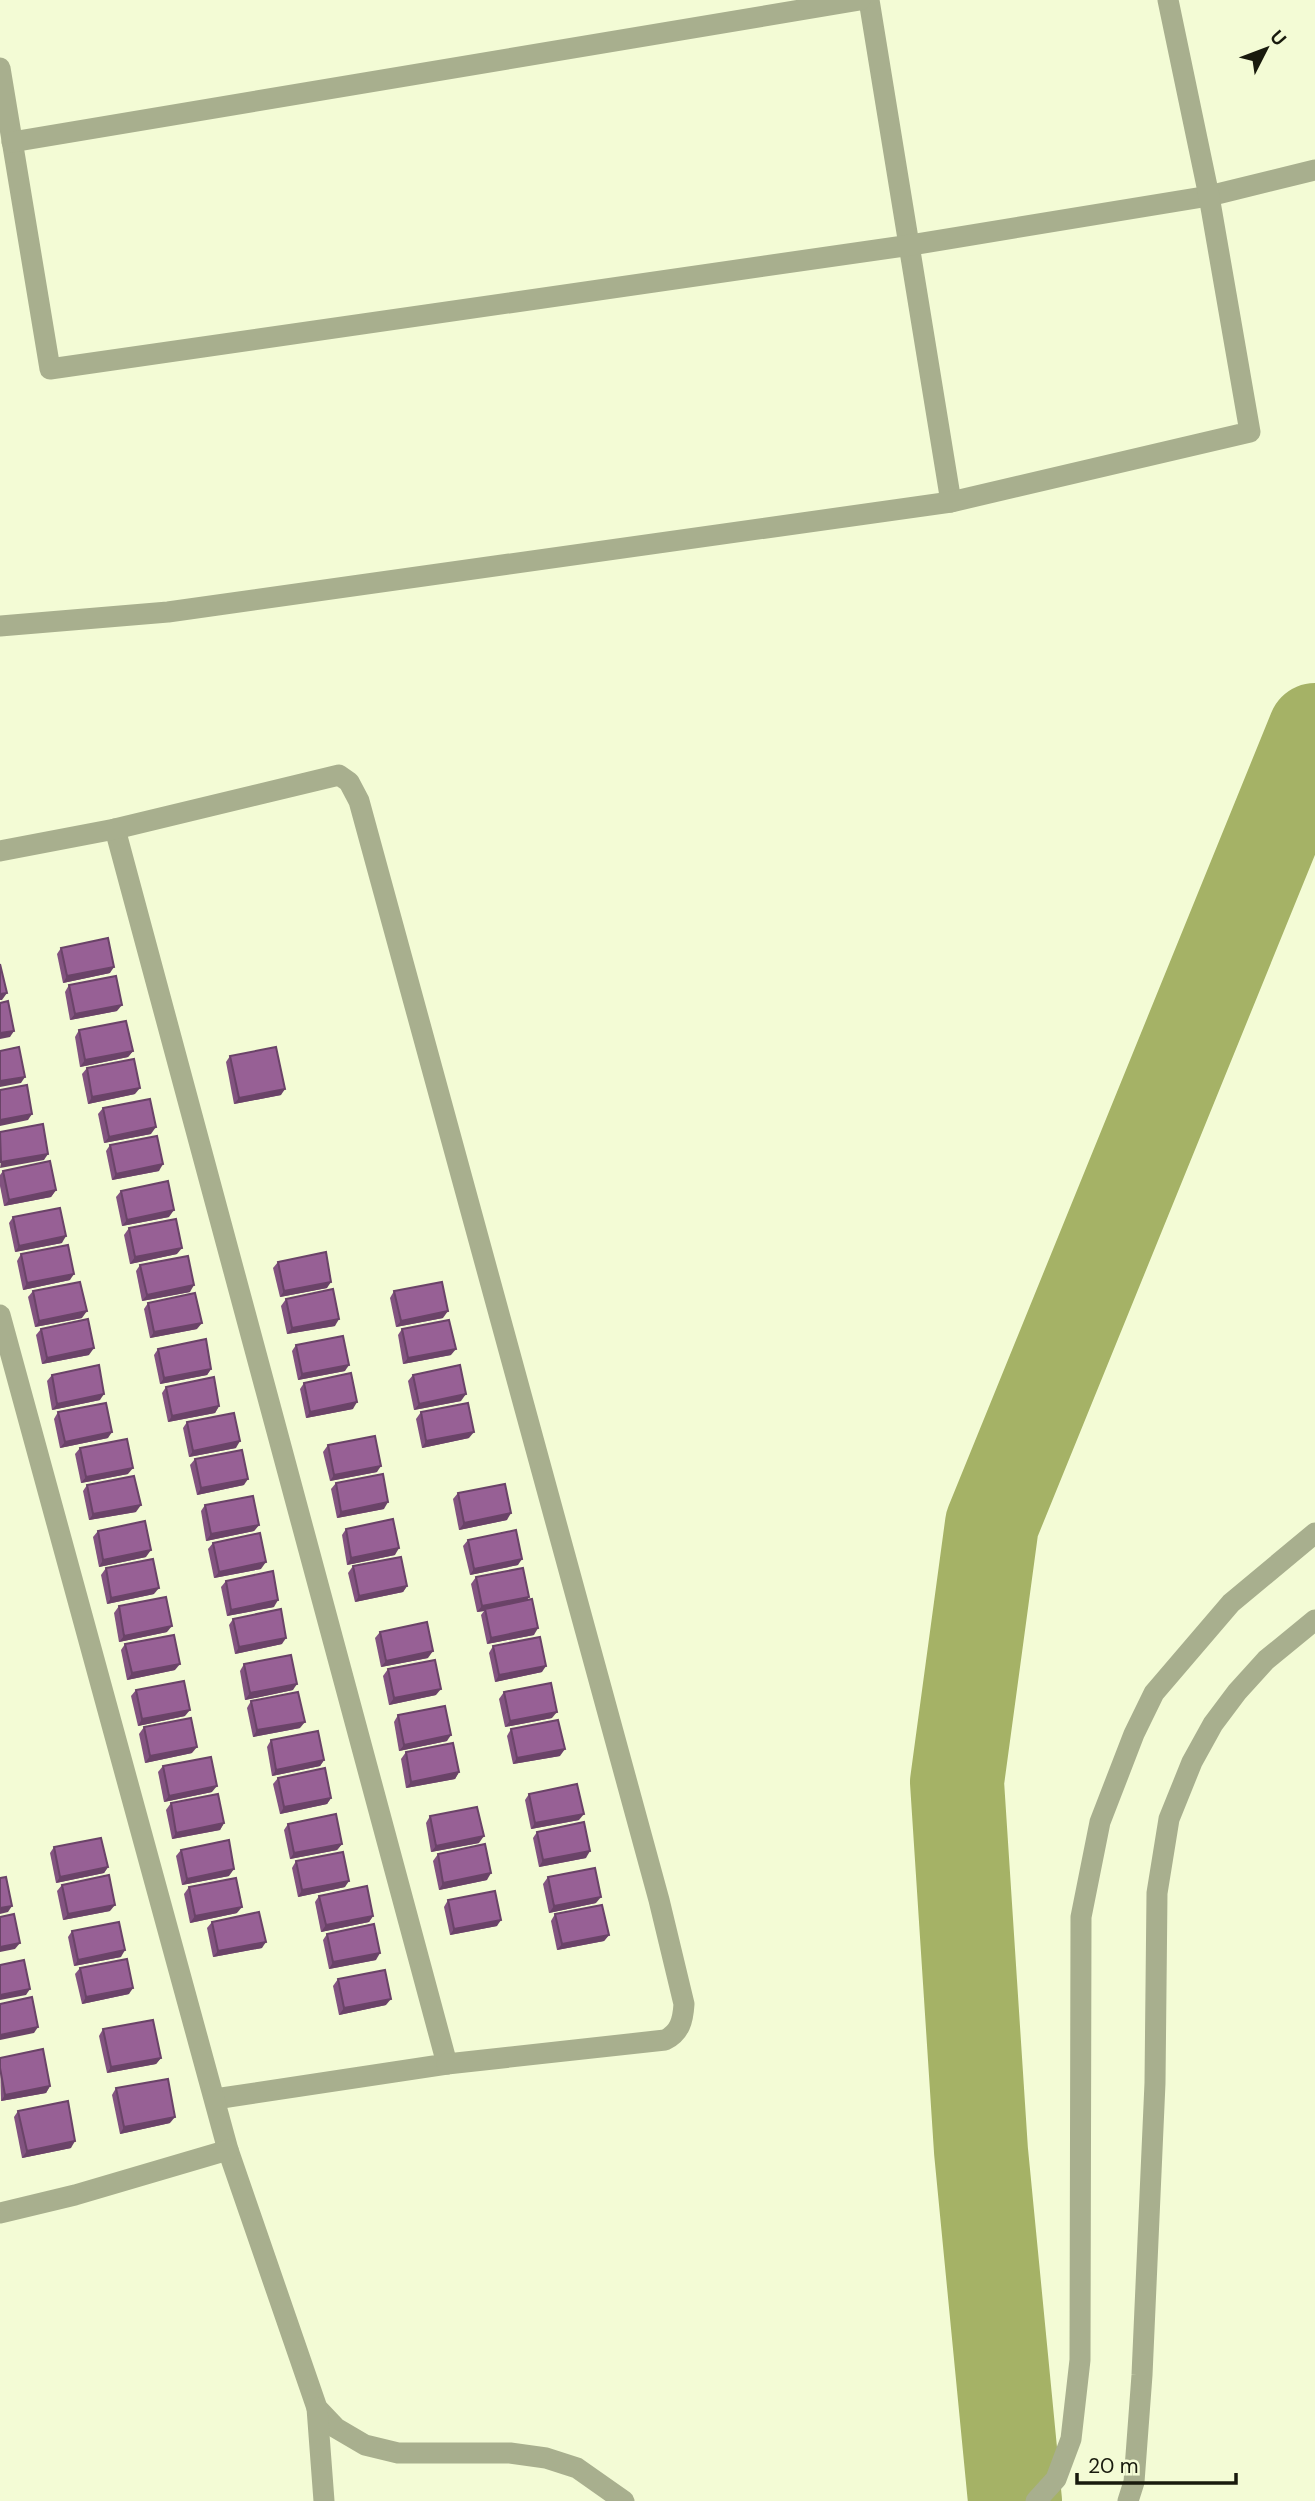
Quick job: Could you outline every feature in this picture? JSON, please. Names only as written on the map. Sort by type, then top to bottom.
[{"type":"street","points":[[12,142],[860,0]]},
{"type":"street","points":[[869,0],[951,502]]},
{"type":"street","points":[[0,626],[168,612],[951,502],[1250,432],[1209,196],[1168,0]]},
{"type":"street","points":[[0,68],[50,369],[911,245],[1209,196],[1315,170]]},
{"type":"street","points":[[0,851],[115,829],[339,775],[345,778],[355,791],[659,1900],[684,2004],[681,2023],[674,2035],[665,2040],[447,2064],[215,2099]]},
{"type":"street","points":[[115,829],[447,2064]]},
{"type":"street","points":[[0,1315],[228,2150],[317,2408],[324,2501]]},
{"type":"street","points":[[1036,2501],[1056,2479],[1071,2439],[1080,2360],[1081,1917],[1100,1822],[1134,1734],[1154,1693],[1231,1603],[1315,1533]]},
{"type":"street","points":[[1128,2501],[1134,2482],[1142,2375],[1155,2082],[1157,1893],[1169,1819],[1192,1762],[1213,1724],[1266,1660],[1315,1620]]},
{"type":"street","points":[[0,2213],[75,2195],[228,2150]]},
{"type":"street","points":[[317,2408],[336,2428],[365,2445],[398,2453],[510,2453],[546,2458],[576,2468],[624,2501]]},
{"type":"building","points":[[108,938],[114,967],[67,976],[61,948]]},
{"type":"building","points":[[0,964],[7,993],[0,994]]},
{"type":"building","points":[[116,976],[122,1005],[75,1014],[69,985]]},
{"type":"building","points":[[8,1001],[14,1031],[0,1033],[0,1003]]},
{"type":"building","points":[[126,1021],[133,1051],[85,1060],[79,1030]]},
{"type":"building","points":[[19,1047],[25,1077],[0,1081],[0,1051]]},
{"type":"building","points":[[276,1047],[285,1089],[239,1098],[230,1056]]},
{"type":"building","points":[[134,1059],[140,1088],[92,1097],[87,1068]]},
{"type":"building","points":[[27,1085],[32,1114],[0,1120],[0,1090]]},
{"type":"building","points":[[150,1099],[156,1127],[109,1137],[103,1108]]},
{"type":"building","points":[[43,1124],[48,1154],[1,1162],[0,1132]]},
{"type":"building","points":[[157,1136],[163,1164],[116,1174],[110,1145]]},
{"type":"building","points":[[50,1161],[56,1190],[9,1200],[3,1171]]},
{"type":"building","points":[[168,1181],[174,1210],[127,1220],[121,1191]]},
{"type":"building","points":[[60,1208],[66,1236],[19,1246],[13,1217]]},
{"type":"building","points":[[176,1219],[182,1248],[135,1257],[129,1228]]},
{"type":"building","points":[[68,1245],[74,1274],[27,1283],[21,1254]]},
{"type":"building","points":[[326,1252],[331,1282],[284,1291],[278,1262]]},
{"type":"building","points":[[188,1256],[194,1285],[147,1295],[140,1265]]},
{"type":"building","points":[[80,1282],[87,1311],[39,1321],[33,1291]]},
{"type":"building","points":[[442,1282],[448,1311],[401,1321],[394,1291]]},
{"type":"building","points":[[333,1289],[339,1319],[292,1328],[286,1299]]},
{"type":"building","points":[[195,1293],[202,1323],[154,1332],[148,1303]]},
{"type":"building","points":[[88,1319],[94,1348],[47,1358],[41,1329]]},
{"type":"building","points":[[449,1320],[456,1349],[408,1358],[402,1329]]},
{"type":"building","points":[[343,1336],[349,1365],[302,1374],[296,1345]]},
{"type":"building","points":[[206,1339],[211,1369],[164,1378],[158,1349]]},
{"type":"building","points":[[99,1365],[104,1394],[57,1404],[52,1375]]},
{"type":"building","points":[[460,1365],[466,1394],[419,1404],[413,1375]]},
{"type":"building","points":[[351,1373],[357,1402],[310,1412],[304,1383]]},
{"type":"building","points":[[214,1377],[219,1406],[172,1416],[166,1387]]},
{"type":"building","points":[[106,1403],[112,1432],[65,1442],[58,1412]]},
{"type":"building","points":[[468,1403],[474,1432],[426,1441],[421,1412]]},
{"type":"building","points":[[234,1413],[240,1441],[193,1451],[187,1422]]},
{"type":"building","points":[[375,1436],[381,1466],[334,1475],[328,1445]]},
{"type":"building","points":[[127,1439],[133,1468],[86,1477],[80,1448]]},
{"type":"building","points":[[242,1450],[248,1479],[201,1488],[195,1459]]},
{"type":"building","points":[[383,1474],[388,1502],[341,1512],[336,1483]]},
{"type":"building","points":[[134,1476],[141,1505],[93,1514],[87,1485]]},
{"type":"building","points":[[505,1484],[511,1513],[464,1523],[458,1493]]},
{"type":"building","points":[[253,1496],[259,1525],[211,1534],[205,1505]]},
{"type":"building","points":[[393,1519],[399,1548],[351,1558],[346,1529]]},
{"type":"building","points":[[145,1521],[151,1550],[103,1560],[98,1531]]},
{"type":"building","points":[[516,1530],[522,1559],[474,1569],[468,1540]]},
{"type":"building","points":[[260,1533],[266,1562],[219,1572],[213,1543]]},
{"type":"building","points":[[401,1557],[407,1586],[359,1596],[353,1566]]},
{"type":"building","points":[[153,1559],[159,1588],[111,1598],[106,1568]]},
{"type":"building","points":[[523,1568],[529,1597],[482,1606],[476,1577]]},
{"type":"building","points":[[273,1571],[278,1600],[231,1610],[226,1581]]},
{"type":"building","points":[[166,1597],[172,1626],[124,1636],[119,1606]]},
{"type":"building","points":[[532,1599],[538,1628],[491,1638],[485,1609]]},
{"type":"building","points":[[281,1609],[286,1638],[239,1647],[233,1619]]},
{"type":"building","points":[[427,1622],[433,1651],[386,1661],[380,1632]]},
{"type":"building","points":[[174,1635],[180,1664],[132,1673],[125,1644]]},
{"type":"building","points":[[540,1637],[546,1666],[499,1675],[493,1646]]},
{"type":"building","points":[[291,1655],[297,1684],[250,1693],[244,1664]]},
{"type":"building","points":[[435,1660],[441,1689],[394,1698],[388,1669]]},
{"type":"building","points":[[184,1681],[190,1710],[142,1719],[136,1690]]},
{"type":"building","points":[[551,1683],[557,1712],[510,1721],[504,1692]]},
{"type":"building","points":[[298,1692],[305,1722],[257,1730],[251,1701]]},
{"type":"building","points":[[445,1706],[451,1735],[404,1745],[398,1715]]},
{"type":"building","points":[[191,1718],[197,1747],[150,1756],[144,1727]]},
{"type":"building","points":[[558,1720],[565,1749],[517,1758],[511,1729]]},
{"type":"building","points":[[318,1731],[324,1760],[276,1770],[271,1740]]},
{"type":"building","points":[[453,1743],[459,1772],[411,1782],[406,1752]]},
{"type":"building","points":[[211,1757],[217,1786],[169,1796],[163,1766]]},
{"type":"building","points":[[325,1768],[331,1798],[284,1807],[278,1778]]},
{"type":"building","points":[[577,1784],[584,1814],[535,1823],[529,1794]]},
{"type":"building","points":[[218,1794],[224,1823],[176,1833],[171,1803]]},
{"type":"building","points":[[477,1807],[484,1836],[436,1846],[430,1816]]},
{"type":"building","points":[[336,1814],[342,1844],[294,1853],[288,1824]]},
{"type":"building","points":[[584,1822],[590,1851],[543,1860],[537,1832]]},
{"type":"building","points":[[101,1838],[108,1867],[60,1877],[54,1847]]},
{"type":"building","points":[[229,1840],[234,1869],[187,1879],[181,1850]]},
{"type":"building","points":[[485,1844],[491,1873],[443,1883],[438,1854]]},
{"type":"building","points":[[343,1852],[349,1881],[302,1890],[296,1861]]},
{"type":"building","points":[[595,1868],[601,1897],[554,1906],[548,1877]]},
{"type":"building","points":[[109,1875],[115,1905],[68,1914],[62,1885]]},
{"type":"building","points":[[6,1877],[12,1906],[0,1908],[0,1878]]},
{"type":"building","points":[[236,1878],[242,1907],[195,1916],[189,1887]]},
{"type":"building","points":[[367,1886],[373,1916],[326,1925],[319,1896]]},
{"type":"building","points":[[495,1891],[501,1920],[454,1929],[448,1900]]},
{"type":"building","points":[[602,1905],[609,1935],[562,1944],[555,1914]]},
{"type":"building","points":[[259,1912],[266,1942],[218,1951],[212,1922]]},
{"type":"building","points":[[14,1914],[20,1943],[0,1947],[0,1917]]},
{"type":"building","points":[[119,1922],[125,1950],[78,1960],[72,1931]]},
{"type":"building","points":[[374,1924],[380,1953],[333,1962],[327,1934]]},
{"type":"building","points":[[127,1959],[133,1988],[86,1997],[80,1968]]},
{"type":"building","points":[[24,1960],[30,1989],[0,1995],[0,1965]]},
{"type":"building","points":[[385,1970],[391,1999],[344,2008],[338,1979]]},
{"type":"building","points":[[32,1997],[38,2027],[0,2035],[0,2004]]},
{"type":"building","points":[[153,2020],[161,2058],[111,2067],[103,2029]]},
{"type":"building","points":[[43,2049],[50,2086],[5,2095],[0,2058]]},
{"type":"building","points":[[168,2079],[175,2117],[124,2127],[116,2088]]},
{"type":"building","points":[[68,2101],[75,2141],[27,2151],[18,2111]]},
{"type":"waterway","points":[[1015,2501],[981,2151],[957,1782],[992,1524],[1315,730]]}]
